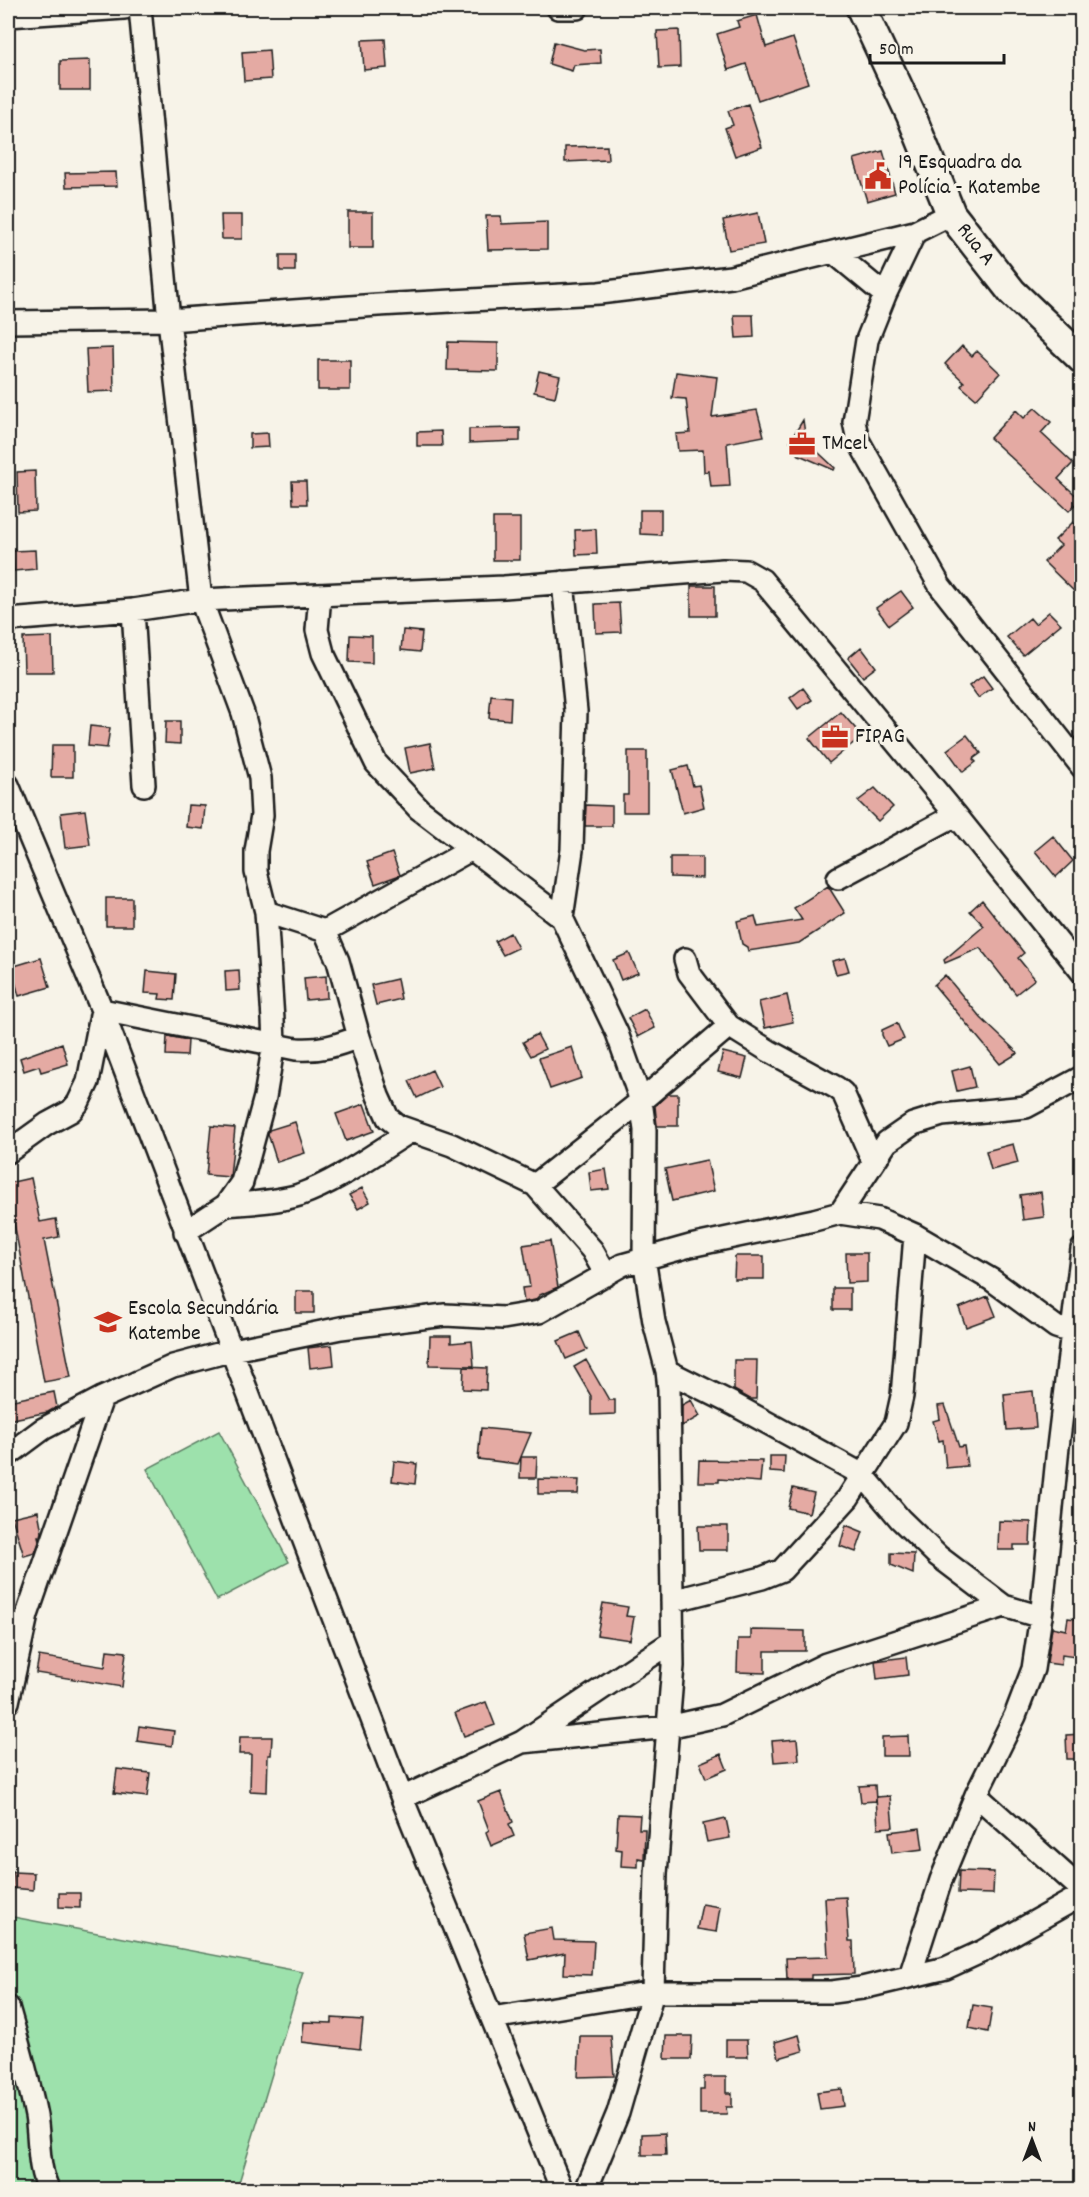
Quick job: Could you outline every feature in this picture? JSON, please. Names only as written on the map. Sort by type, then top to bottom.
[{"type":"main road","name":"Rua A","points":[[861,8],[911,115],[951,214],[1012,292],[1082,359]]},
{"type":"street","points":[[8,16],[124,8]]},
{"type":"street","points":[[140,8],[170,320],[201,600],[243,713],[260,778],[262,815],[256,851],[256,872],[266,912],[274,1043],[265,1097],[242,1182],[226,1205],[185,1232]]},
{"type":"street","points":[[558,8],[577,8]]},
{"type":"street","points":[[8,322],[170,320],[378,305],[599,293],[731,278],[915,232],[951,214]]},
{"type":"street","points":[[915,232],[885,295],[867,340],[854,422],[858,440],[940,586],[1082,767]]},
{"type":"street","points":[[833,252],[885,295]]},
{"type":"street","points":[[8,620],[133,609],[201,600],[563,582],[723,570],[746,571],[762,580],[1082,972]]},
{"type":"street","points":[[562,918],[572,850],[576,711],[563,582]]},
{"type":"street","points":[[320,595],[317,630],[324,653],[376,764],[419,809],[562,918],[617,1033],[640,1101],[645,1130],[644,1258],[654,1323],[667,1371],[673,1641],[669,1727],[656,1874],[653,1992],[618,2113],[586,2190]]},
{"type":"street","points":[[133,609],[144,785]]},
{"type":"street","points":[[8,785],[102,1010],[402,1798],[562,2190]]},
{"type":"street","points":[[838,878],[956,815]]},
{"type":"street","points":[[266,912],[325,931],[472,849]]},
{"type":"street","points":[[325,931],[338,961],[359,1037],[378,1096],[388,1118],[398,1126],[452,1145],[535,1185],[592,1250],[606,1275]]},
{"type":"street","points":[[685,959],[689,973],[729,1026],[837,1088],[843,1094],[873,1161]]},
{"type":"street","points":[[102,1010],[296,1049],[314,1050],[333,1047],[359,1037]]},
{"type":"street","points":[[8,1152],[47,1124],[71,1111],[78,1103],[88,1082],[102,1010]]},
{"type":"street","points":[[535,1185],[729,1026]]},
{"type":"street","points":[[840,1213],[887,1142],[913,1124],[942,1115],[1026,1107],[1082,1077]]},
{"type":"street","points":[[226,1205],[278,1200],[299,1195],[324,1184],[411,1131]]},
{"type":"street","points":[[8,1455],[43,1429],[102,1398],[173,1366],[233,1350],[341,1328],[445,1315],[502,1318],[540,1312],[622,1265],[690,1246],[840,1213],[879,1219],[915,1235],[992,1280],[1056,1327],[1071,1332]]},
{"type":"street","points":[[672,1601],[762,1578],[782,1570],[848,1498],[896,1423],[902,1396],[915,1235]]},
{"type":"street","points":[[910,1976],[941,1880],[976,1795],[1015,1716],[1033,1669],[1041,1617],[1058,1447],[1082,1249]]},
{"type":"street","points":[[667,1371],[863,1475],[900,1519],[938,1556],[1004,1606],[1041,1617]]},
{"type":"street","points":[[8,1702],[27,1614],[102,1398]]},
{"type":"street","points":[[522,1742],[669,1727],[723,1715],[826,1664],[1004,1606]]},
{"type":"street","points":[[402,1798],[522,1742],[673,1641]]},
{"type":"street","points":[[976,1795],[1082,1890]]},
{"type":"street","points":[[492,2018],[653,1992],[832,1992],[862,1988],[946,1968],[983,1951],[1082,1895]]},
{"type":"street","points":[[8,2007],[36,2116],[42,2163],[49,2190]]},
{"type":"green space","points":[[219,1431],[289,1562],[217,1600],[147,1469]]},
{"type":"green space","points":[[8,1916],[303,1972],[237,2189],[8,2189]]},
{"type":"building","points":[[757,15],[766,47],[793,38],[808,83],[758,100],[746,64],[728,70],[717,34],[739,27],[737,21]]},
{"type":"building","points":[[679,30],[680,67],[659,68],[657,31]]},
{"type":"building","points":[[385,39],[387,68],[364,70],[362,40]]},
{"type":"building","points":[[554,42],[584,50],[600,49],[601,63],[574,65],[572,71],[549,64]]},
{"type":"building","points":[[269,50],[271,79],[244,81],[242,52]]},
{"type":"building","points":[[90,60],[90,90],[60,90],[60,61]]},
{"type":"building","points":[[748,104],[762,147],[735,156],[725,128],[733,125],[728,111]]},
{"type":"building","points":[[607,146],[608,160],[565,162],[565,147]]},
{"type":"building","points":[[883,151],[895,193],[867,201],[854,159]]},
{"type":"building","points":[[116,172],[117,186],[66,187],[65,173]]},
{"type":"building","points":[[348,212],[373,212],[373,248],[348,248]]},
{"type":"building","points":[[758,213],[764,244],[729,250],[723,220]]},
{"type":"building","points":[[221,215],[242,215],[242,239],[222,239]]},
{"type":"building","points":[[486,216],[501,216],[502,224],[547,222],[547,249],[488,250]]},
{"type":"building","points":[[280,255],[295,255],[295,271],[280,271]]},
{"type":"building","points":[[734,315],[753,315],[754,337],[736,338]]},
{"type":"building","points":[[448,342],[498,343],[498,371],[447,370]]},
{"type":"building","points":[[962,346],[972,356],[977,351],[1000,373],[976,399],[961,386],[964,382],[945,364]]},
{"type":"building","points":[[113,348],[114,391],[88,392],[86,349]]},
{"type":"building","points":[[318,360],[350,360],[350,390],[318,390]]},
{"type":"building","points":[[539,371],[560,376],[555,397],[534,392]]},
{"type":"building","points":[[676,372],[717,377],[712,417],[757,410],[764,436],[727,443],[730,486],[711,487],[709,471],[704,472],[703,450],[678,451],[676,434],[690,433],[686,399],[672,398]]},
{"type":"building","points":[[1035,408],[1051,422],[1041,433],[1073,463],[1058,479],[1080,499],[1069,511],[990,438],[1016,410],[1024,418]]},
{"type":"building","name":"TMcel","points":[[803,420],[806,441],[835,468],[834,470],[797,454],[798,447],[790,441]]},
{"type":"building","points":[[520,428],[520,441],[469,443],[469,429]]},
{"type":"building","points":[[441,431],[442,446],[417,446],[417,432]]},
{"type":"building","points":[[268,433],[269,447],[250,448],[250,434]]},
{"type":"building","points":[[35,471],[36,511],[18,512],[17,472]]},
{"type":"building","points":[[292,481],[306,481],[307,504],[293,504]]},
{"type":"building","points":[[640,510],[661,510],[661,535],[640,534]]},
{"type":"building","points":[[493,518],[520,518],[520,560],[493,560]]},
{"type":"building","points":[[1073,522],[1082,531],[1082,599],[1044,562],[1061,545],[1055,540]]},
{"type":"building","points":[[596,529],[597,554],[576,555],[575,530]]},
{"type":"building","points":[[35,550],[36,569],[14,571],[13,551]]},
{"type":"building","points":[[691,586],[715,586],[715,616],[691,616]]},
{"type":"building","points":[[901,591],[913,607],[889,625],[876,608]]},
{"type":"building","points":[[619,603],[621,632],[596,633],[595,604]]},
{"type":"building","points":[[1049,612],[1061,624],[1023,655],[1007,637],[1030,618],[1035,624]]},
{"type":"building","points":[[403,630],[422,632],[420,652],[401,650]]},
{"type":"building","points":[[350,635],[372,636],[372,663],[349,662]]},
{"type":"building","points":[[52,637],[53,672],[24,672],[23,638]]},
{"type":"building","points":[[861,647],[876,667],[863,677],[848,658]]},
{"type":"building","points":[[983,676],[992,688],[978,698],[969,686]]},
{"type":"building","points":[[803,688],[812,700],[798,709],[790,698]]},
{"type":"building","points":[[491,695],[511,697],[510,720],[489,718]]},
{"type":"building","name":"FIPAG","points":[[841,712],[862,736],[829,763],[809,738]]},
{"type":"building","points":[[166,721],[180,721],[180,744],[165,743]]},
{"type":"building","points":[[90,726],[110,728],[107,748],[88,746]]},
{"type":"building","points":[[967,735],[981,753],[973,759],[976,762],[963,772],[947,750]]},
{"type":"building","points":[[430,743],[435,768],[410,773],[405,748]]},
{"type":"building","points":[[52,745],[73,745],[73,777],[51,777]]},
{"type":"building","points":[[628,751],[647,751],[647,812],[623,812],[623,795],[628,795]]},
{"type":"building","points":[[688,766],[693,786],[699,785],[704,807],[683,813],[672,770]]},
{"type":"building","points":[[875,788],[893,807],[878,821],[858,801]]},
{"type":"building","points":[[188,805],[205,806],[203,829],[186,827]]},
{"type":"building","points":[[586,805],[612,806],[612,826],[585,826]]},
{"type":"building","points":[[85,810],[90,845],[65,848],[61,813]]},
{"type":"building","points":[[1053,836],[1073,861],[1056,877],[1035,851]]},
{"type":"building","points":[[392,853],[400,875],[375,884],[367,862]]},
{"type":"building","points":[[670,857],[702,857],[702,878],[670,877]]},
{"type":"building","points":[[828,886],[845,913],[799,943],[748,951],[747,947],[742,944],[737,921],[755,916],[758,927],[802,920],[794,908]]},
{"type":"building","points":[[106,898],[132,898],[132,926],[106,926]]},
{"type":"building","points":[[982,900],[1024,953],[1018,958],[1035,979],[1016,994],[980,948],[945,963],[944,960],[984,926],[970,911]]},
{"type":"building","points":[[510,933],[518,948],[503,955],[495,941]]},
{"type":"building","points":[[629,953],[638,973],[621,980],[613,960]]},
{"type":"building","points":[[41,958],[50,987],[19,996],[11,967]]},
{"type":"building","points":[[845,958],[849,971],[836,974],[832,961]]},
{"type":"building","points":[[239,970],[240,990],[226,991],[225,971]]},
{"type":"building","points":[[147,971],[176,974],[174,1000],[159,999],[160,994],[145,993]]},
{"type":"building","points":[[945,975],[981,1018],[1018,1053],[1000,1064],[934,985]]},
{"type":"building","points":[[326,976],[327,998],[306,1000],[304,978]]},
{"type":"building","points":[[397,979],[401,999],[376,1005],[371,985]]},
{"type":"building","points":[[787,995],[793,1022],[765,1028],[759,1002]]},
{"type":"building","points":[[645,1009],[655,1028],[638,1037],[628,1018]]},
{"type":"building","points":[[897,1023],[904,1039],[887,1046],[882,1030]]},
{"type":"building","points":[[537,1034],[545,1049],[531,1056],[523,1042]]},
{"type":"building","points":[[167,1036],[188,1040],[187,1056],[166,1055]]},
{"type":"building","points":[[62,1043],[68,1064],[41,1072],[39,1066],[24,1071],[20,1058]]},
{"type":"building","points":[[572,1047],[582,1078],[550,1089],[539,1058]]},
{"type":"building","points":[[723,1052],[747,1058],[742,1078],[718,1072]]},
{"type":"building","points":[[970,1066],[975,1087],[957,1091],[952,1071]]},
{"type":"building","points":[[432,1070],[440,1087],[417,1098],[409,1081]]},
{"type":"building","points":[[668,1094],[678,1094],[678,1126],[657,1126],[655,1106]]},
{"type":"building","points":[[364,1104],[374,1131],[346,1141],[336,1114]]},
{"type":"building","points":[[295,1122],[305,1153],[277,1162],[268,1134],[269,1130]]},
{"type":"building","points":[[211,1126],[235,1128],[230,1177],[206,1175]]},
{"type":"building","points":[[1013,1144],[1018,1163],[991,1170],[986,1151]]},
{"type":"building","points":[[707,1160],[714,1191],[672,1201],[665,1169]]},
{"type":"building","points":[[606,1169],[609,1189],[591,1191],[589,1172]]},
{"type":"building","points":[[31,1178],[40,1222],[56,1219],[59,1237],[44,1240],[71,1377],[44,1382],[11,1207],[8,1207],[8,1183]]},
{"type":"building","points":[[362,1188],[370,1202],[358,1209],[349,1195]]},
{"type":"building","points":[[1041,1192],[1044,1217],[1023,1220],[1020,1195]]},
{"type":"building","points":[[550,1241],[558,1287],[540,1295],[535,1300],[524,1302],[522,1288],[530,1287],[523,1245]]},
{"type":"building","points":[[846,1253],[867,1253],[867,1282],[847,1283]]},
{"type":"building","points":[[735,1256],[764,1256],[764,1279],[734,1279]]},
{"type":"building","points":[[833,1288],[850,1288],[850,1310],[833,1310]]},
{"type":"building","points":[[296,1291],[314,1291],[314,1313],[296,1313]]},
{"type":"building","points":[[988,1296],[996,1316],[966,1327],[959,1308]]},
{"type":"building","points":[[579,1332],[587,1350],[566,1359],[558,1341]]},
{"type":"building","points":[[430,1336],[451,1336],[451,1343],[472,1341],[474,1366],[429,1365]]},
{"type":"building","points":[[332,1345],[334,1365],[310,1368],[308,1348]]},
{"type":"building","points":[[586,1360],[609,1400],[615,1400],[615,1414],[591,1415],[591,1396],[574,1367]]},
{"type":"building","points":[[734,1360],[757,1360],[756,1399],[750,1399],[734,1390]]},
{"type":"building","points":[[464,1367],[487,1368],[486,1390],[463,1389]]},
{"type":"building","points":[[1033,1391],[1036,1428],[1007,1430],[1004,1394]]},
{"type":"building","points":[[54,1392],[57,1407],[48,1412],[8,1420],[8,1401]]},
{"type":"building","points":[[691,1400],[700,1416],[682,1426],[682,1405]]},
{"type":"building","points":[[945,1405],[959,1447],[964,1446],[967,1466],[946,1468],[943,1440],[939,1441],[933,1421],[940,1419],[938,1406]]},
{"type":"building","points":[[481,1428],[531,1433],[518,1464],[478,1459]]},
{"type":"building","points":[[770,1456],[785,1456],[784,1473],[770,1472]]},
{"type":"building","points":[[521,1457],[537,1457],[536,1478],[520,1478]]},
{"type":"building","points":[[699,1460],[762,1461],[760,1482],[719,1479],[719,1482],[698,1482]]},
{"type":"building","points":[[394,1461],[417,1464],[415,1484],[392,1481]]},
{"type":"building","points":[[538,1479],[579,1480],[578,1494],[538,1494]]},
{"type":"building","points":[[793,1488],[814,1493],[809,1513],[788,1508]]},
{"type":"building","points":[[38,1511],[41,1536],[38,1536],[39,1542],[35,1553],[24,1556],[12,1517]]},
{"type":"building","points":[[999,1521],[1031,1522],[1030,1545],[1014,1545],[1014,1550],[998,1550]]},
{"type":"building","points":[[846,1525],[863,1532],[856,1552],[840,1546]]},
{"type":"building","points":[[698,1526],[728,1526],[728,1550],[699,1550]]},
{"type":"building","points":[[891,1553],[914,1554],[913,1574],[891,1565]]},
{"type":"building","points":[[603,1603],[628,1607],[626,1616],[634,1617],[630,1640],[597,1635]]},
{"type":"building","points":[[1068,1618],[1082,1620],[1082,1658],[1062,1655],[1061,1665],[1047,1663],[1052,1627],[1066,1630]]},
{"type":"building","points":[[751,1630],[805,1631],[805,1651],[765,1651],[765,1673],[737,1672],[738,1639],[751,1639]]},
{"type":"building","points":[[107,1650],[126,1652],[122,1687],[36,1673],[39,1656],[105,1667]]},
{"type":"building","points":[[906,1657],[908,1675],[877,1679],[875,1661]]},
{"type":"building","points":[[486,1702],[495,1725],[464,1736],[455,1713]]},
{"type":"building","points":[[139,1726],[174,1731],[172,1746],[137,1741]]},
{"type":"building","points":[[1082,1734],[1082,1759],[1067,1759],[1066,1735]]},
{"type":"building","points":[[908,1736],[909,1756],[882,1756],[882,1737]]},
{"type":"building","points":[[240,1737],[272,1737],[271,1755],[268,1755],[267,1792],[250,1791],[251,1754],[239,1754]]},
{"type":"building","points":[[797,1739],[799,1760],[774,1762],[772,1741]]},
{"type":"building","points":[[721,1754],[727,1769],[706,1778],[700,1763]]},
{"type":"building","points":[[117,1769],[150,1773],[147,1797],[114,1793]]},
{"type":"building","points":[[875,1785],[876,1801],[861,1802],[859,1786]]},
{"type":"building","points":[[501,1792],[513,1822],[509,1824],[514,1836],[491,1846],[486,1832],[489,1830],[478,1801]]},
{"type":"building","points":[[890,1796],[893,1827],[878,1828],[876,1797]]},
{"type":"building","points":[[618,1814],[640,1815],[639,1829],[645,1829],[644,1859],[638,1858],[638,1867],[621,1866],[622,1850],[616,1849]]},
{"type":"building","points":[[726,1819],[730,1838],[707,1842],[703,1824]]},
{"type":"building","points":[[920,1828],[923,1849],[892,1853],[889,1832]]},
{"type":"building","points":[[959,1871],[994,1872],[993,1894],[958,1893]]},
{"type":"building","points":[[13,1872],[34,1873],[33,1890],[12,1888]]},
{"type":"building","points":[[59,1893],[80,1893],[80,1908],[59,1907]]},
{"type":"building","points":[[846,1897],[849,1941],[853,1941],[854,1974],[811,1975],[811,1979],[787,1979],[786,1958],[828,1957],[825,1898]]},
{"type":"building","points":[[702,1904],[720,1907],[716,1932],[697,1929]]},
{"type":"building","points":[[552,1928],[554,1940],[594,1941],[592,1975],[564,1974],[565,1953],[529,1960],[524,1933]]},
{"type":"building","points":[[973,2005],[992,2008],[988,2032],[969,2028]]},
{"type":"building","points":[[332,2018],[363,2020],[360,2049],[302,2042],[304,2022],[332,2023]]},
{"type":"building","points":[[799,2035],[803,2051],[779,2058],[775,2042]]},
{"type":"building","points":[[580,2036],[611,2036],[614,2076],[578,2077]]},
{"type":"building","points":[[666,2036],[692,2036],[691,2059],[665,2059]]},
{"type":"building","points":[[726,2040],[747,2040],[748,2057],[726,2057]]},
{"type":"building","points":[[704,2077],[726,2077],[726,2093],[732,2093],[732,2107],[726,2107],[727,2114],[700,2114],[700,2090],[704,2090]]},
{"type":"building","points":[[842,2089],[844,2106],[820,2109],[817,2092]]},
{"type":"building","points":[[665,2133],[666,2155],[642,2155],[642,2134]]},
{"type":"place","name":"19 Esquadra da Polícia - Katembe","points":[[878,176]]},
{"type":"place","name":"TMcel","points":[[802,444]]},
{"type":"place","name":"FIPAG","points":[[835,737]]},
{"type":"place","name":"Escola Secundária Katembe","points":[[108,1322]]}]
